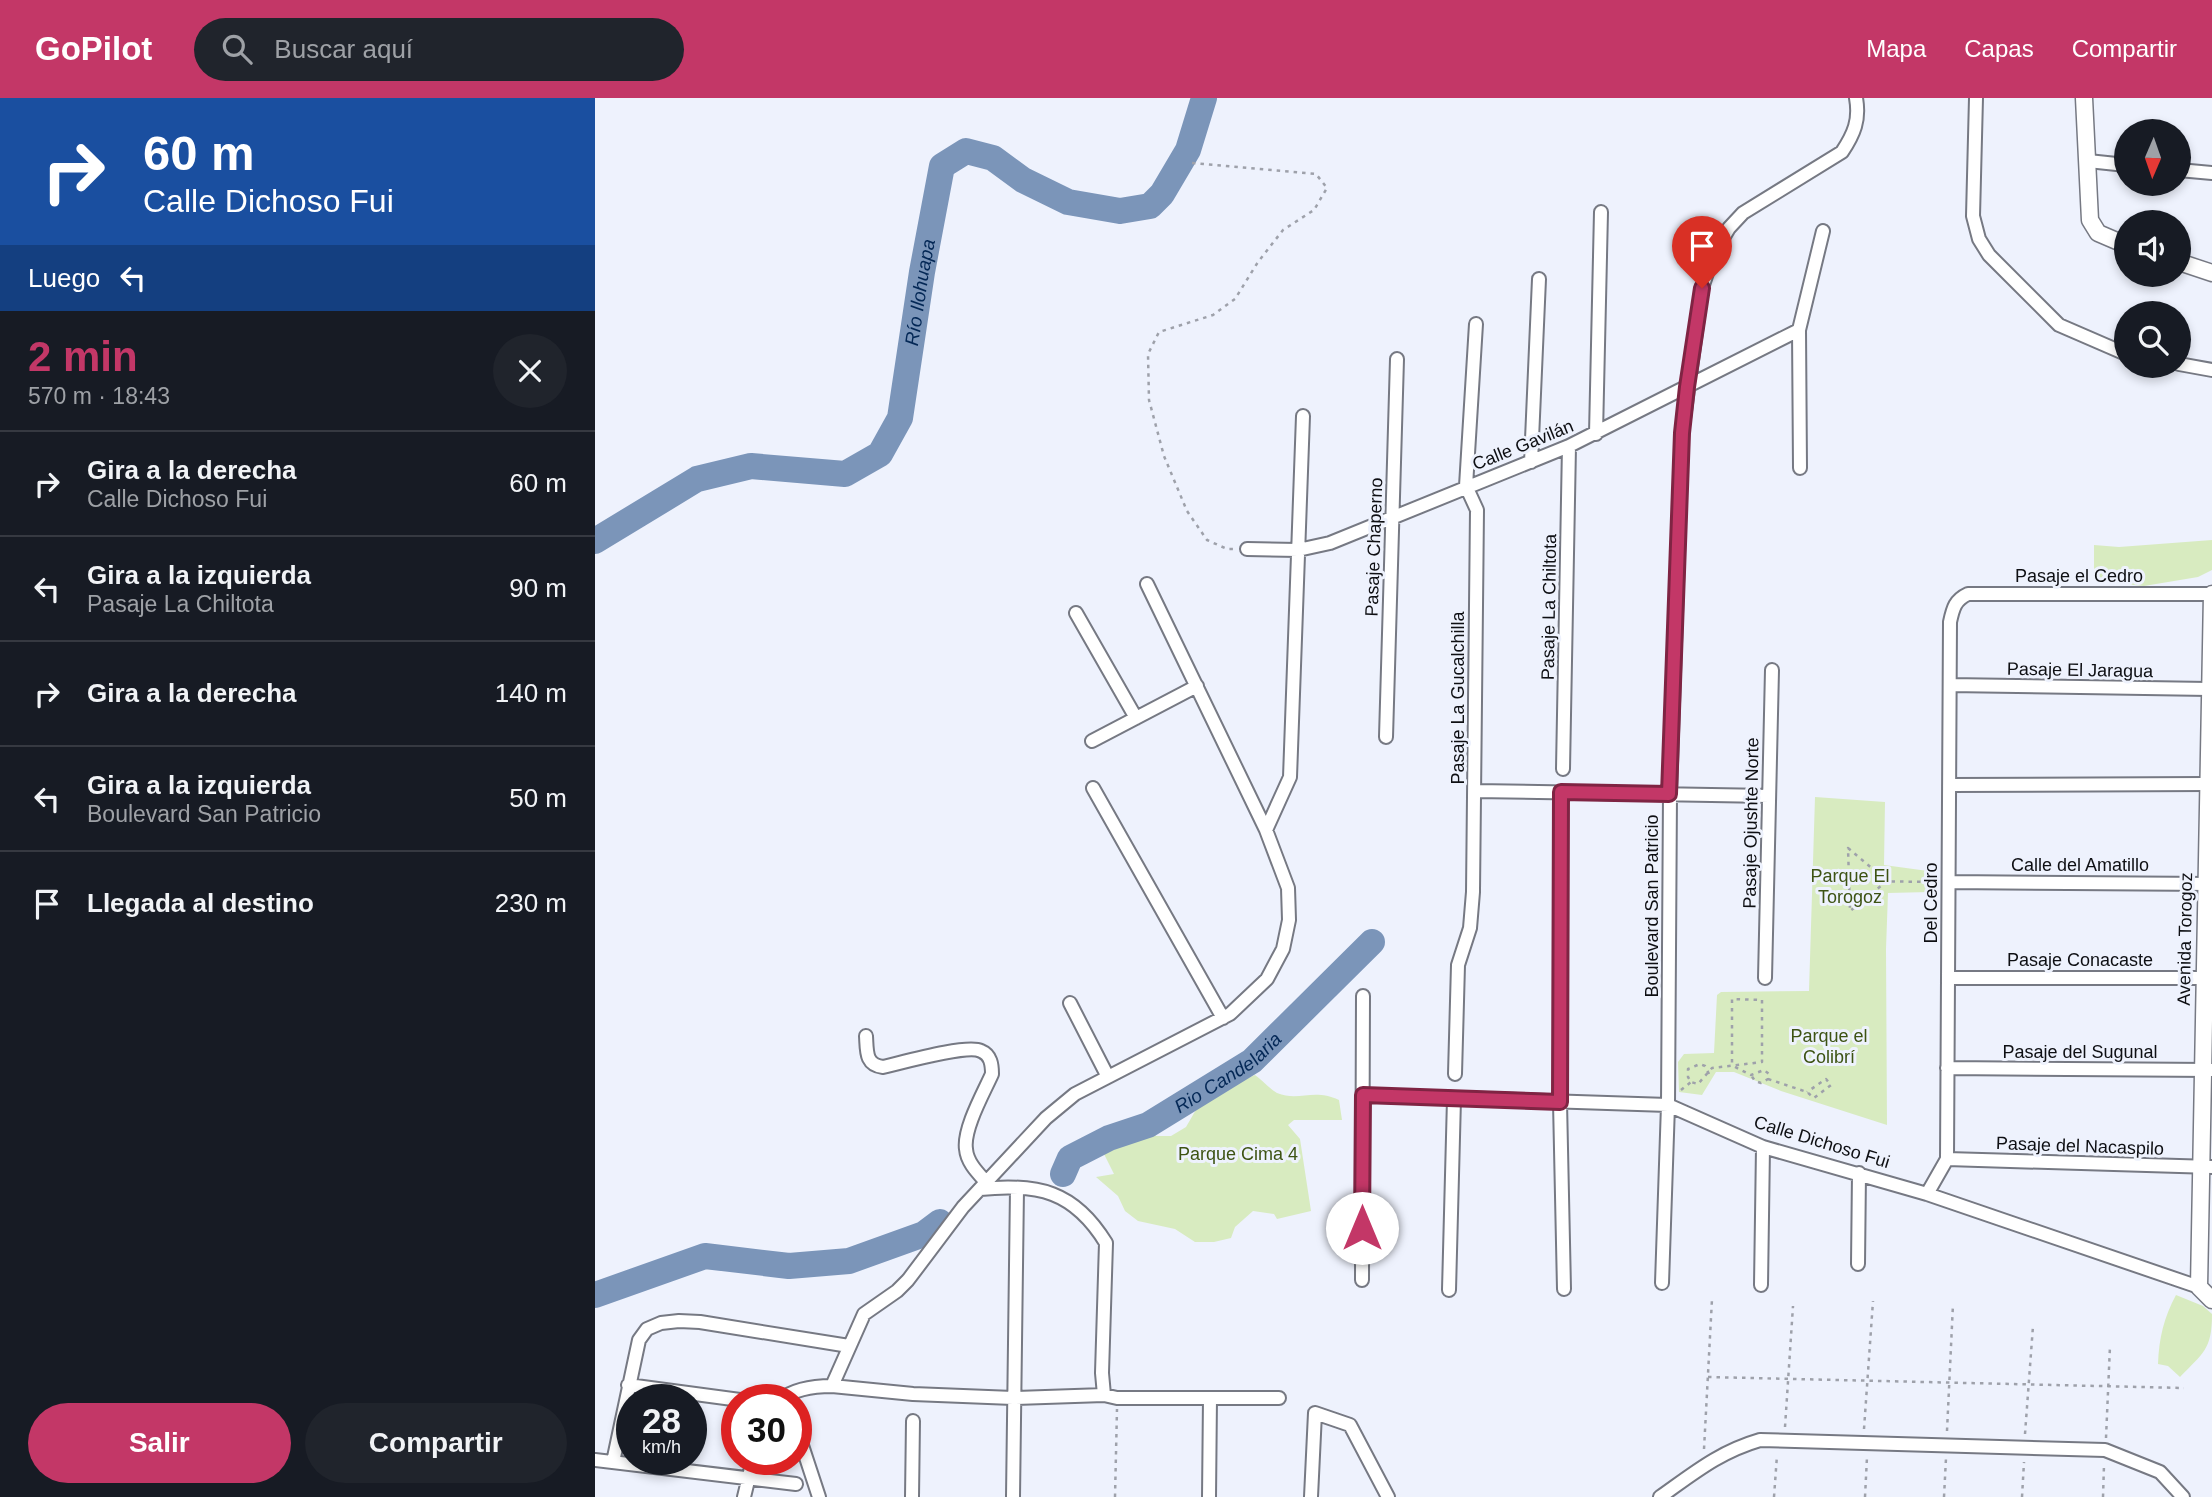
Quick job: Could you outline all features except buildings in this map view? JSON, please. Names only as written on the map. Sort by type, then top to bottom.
[{"type":"street","name":"Boulevard San Patricio","points":[[1661,1283],[1668,1105],[1669,794],[1682,433],[1702,288],[1713,255],[1728,228],[1743,213],[1842,152],[1853,136],[1859,120],[1856,98]]},
{"type":"street","points":[[1976,98],[1973,216],[1979,239],[1989,255],[2059,326],[2114,350]]},
{"type":"street","points":[[2084,98],[2090,220],[2098,233],[2114,240]]},
{"type":"street","points":[[2088,161],[2114,164]]},
{"type":"street","points":[[2191,171],[2212,173]]},
{"type":"street","points":[[1596,434],[1601,212]]},
{"type":"street","points":[[1800,468],[1799,330],[1823,232]]},
{"type":"street","points":[[2191,266],[2212,273]]},
{"type":"street","points":[[1531,462],[1539,279]]},
{"type":"street","name":"Pasaje La Gucalchilla","points":[[1455,1074],[1458,965],[1470,928],[1473,892],[1477,510],[1466,486],[1476,324]]},
{"type":"street","name":"Calle Gavilán","points":[[1247,549],[1298,550],[1330,543],[1596,434],[1799,330]]},
{"type":"street","name":"Pasaje Chaperno","points":[[1386,737],[1397,359]]},
{"type":"street","points":[[2191,366],[2212,370]]},
{"type":"street","points":[[1266,830],[1290,777],[1303,416]]},
{"type":"street","name":"Pasaje La Chiltota","points":[[1563,769],[1569,446]]},
{"type":"street","points":[[832,1386],[864,1314],[908,1280],[963,1206],[1046,1118],[1075,1094],[1230,1014],[1267,979],[1283,949],[1289,920],[1288,888],[1266,830],[1147,584]]},
{"type":"street","name":"Pasaje el Cedro","points":[[1953,608],[1959,599],[1968,594],[2211,594]]},
{"type":"street","name":"Avenida Torogoz","points":[[2199,1287],[2206,1265],[2209,884],[2207,783],[2211,594]]},
{"type":"street","name":"Del Cedro","points":[[1927,1194],[1947,1159],[1950,622],[1953,608]]},
{"type":"street","points":[[1076,612],[1136,718]]},
{"type":"street","name":"Pasaje Ojushte Norte","points":[[1765,978],[1773,670]]},
{"type":"street","name":"Pasaje El Jaragua","points":[[1950,685],[2209,689]]},
{"type":"street","points":[[1091,741],[1196,686]]},
{"type":"street","points":[[1949,785],[2207,783]]},
{"type":"street","points":[[1093,788],[1223,1018]]},
{"type":"street","points":[[1475,791],[1769,796]]},
{"type":"street","points":[[1561,792],[1560,1102],[1564,1289]]},
{"type":"street","name":"Calle del Amatillo","points":[[1949,882],[2209,884]]},
{"type":"street","name":"Pasaje Conacaste","points":[[1948,978],[2208,978]]},
{"type":"street","points":[[1362,1280],[1363,996]]},
{"type":"street","points":[[1070,1003],[1108,1077]]},
{"type":"street","points":[[866,1036],[867,1056],[875,1066],[883,1067],[963,1050],[980,1050],[989,1057],[992,1074],[965,1147],[983,1185]]},
{"type":"street","name":"Pasaje del Sugunal","points":[[1947,1068],[2207,1070]]},
{"type":"street","name":"Calle Dichoso Fui","points":[[1363,1095],[1668,1105],[1763,1147],[1927,1194],[2199,1287],[2212,1300]]},
{"type":"street","points":[[1449,1290],[1454,1098]]},
{"type":"street","points":[[1761,1285],[1763,1147]]},
{"type":"street","name":"Pasaje del Nacaspilo","points":[[1947,1159],[2206,1167]]},
{"type":"street","points":[[1858,1264],[1859,1173]]},
{"type":"street","points":[[983,1185],[1048,1192],[1070,1201],[1095,1226],[1106,1243],[1102,1373],[1111,1396]]},
{"type":"street","points":[[1013,1497],[1017,1189]]},
{"type":"street","points":[[628,1384],[639,1340],[647,1329],[661,1323],[700,1322],[849,1346]]},
{"type":"street","points":[[812,1387],[817,1385],[913,1394],[1013,1398],[1279,1398]]},
{"type":"street","points":[[1209,1497],[1210,1398]]},
{"type":"street","points":[[1311,1497],[1315,1413],[1350,1425],[1388,1497]]},
{"type":"street","points":[[912,1497],[913,1421]]},
{"type":"street","points":[[1660,1497],[1734,1447],[1760,1440],[2105,1450],[2160,1472],[2183,1497]]},
{"type":"street","points":[[613,1462],[616,1447]]},
{"type":"street","points":[[595,1460],[796,1484]]},
{"type":"street","points":[[744,1497],[749,1475]]},
{"type":"street","points":[[812,1475],[819,1497]]},
{"type":"path","points":[[1192,163],[1316,174],[1327,188],[1314,210],[1283,230],[1258,261],[1235,299],[1213,315],[1159,332],[1147,354],[1149,400],[1164,456],[1187,511],[1207,540],[1227,549],[1247,549]]},
{"type":"path","points":[[1849,848],[1887,881],[1850,911],[1849,848]]},
{"type":"path","points":[[1849,881],[1949,882]]},
{"type":"path","points":[[1712,1068],[1698,1084],[1691,1082],[1688,1077],[1688,1069],[1700,1064],[1712,1068],[1732,1066],[1762,1062],[1762,1000],[1732,999],[1732,1066]]},
{"type":"path","points":[[1705,1066],[1709,1074]]},
{"type":"path","points":[[1732,1066],[1751,1075],[1755,1081],[1761,1083],[1768,1079],[1807,1092],[1814,1098],[1831,1085],[1826,1079],[1807,1092]]},
{"type":"path","points":[[1751,1075],[1764,1070],[1769,1074],[1768,1079]]},
{"type":"path","points":[[1703,1466],[1712,1299]]},
{"type":"path","points":[[1865,1497],[1867,1381],[1873,1301]]},
{"type":"path","points":[[1944,1497],[1954,1304]]},
{"type":"path","points":[[1774,1497],[1794,1306]]},
{"type":"path","points":[[2022,1497],[2033,1326]]},
{"type":"path","points":[[2103,1497],[2109,1346]]},
{"type":"path","points":[[1708,1377],[2184,1388]]},
{"type":"path","points":[[1111,1396],[1115,1497]]},
{"type":"green space","points":[[2212,540],[2212,570],[2198,577],[2144,586],[2094,581],[2094,545],[2119,547]]},
{"type":"green space","name":"Parque el Colibrí","points":[[1815,797],[1885,802],[1884,865],[1928,871],[1930,892],[1888,893],[1887,1125],[1781,1091],[1734,1072],[1716,1072],[1702,1095],[1679,1092],[1678,1062],[1684,1054],[1714,1053],[1717,995],[1721,992],[1809,991]]},
{"type":"green space","name":"Parque Cima 4","points":[[1255,1075],[1277,1093],[1292,1096],[1321,1095],[1339,1100],[1342,1120],[1294,1120],[1288,1125],[1300,1139],[1311,1211],[1277,1219],[1274,1214],[1253,1211],[1235,1227],[1231,1238],[1195,1242],[1175,1229],[1138,1221],[1125,1211],[1118,1196],[1096,1177],[1114,1174],[1098,1142],[1122,1133],[1125,1140],[1148,1125],[1156,1136],[1171,1136],[1186,1127],[1197,1108],[1221,1090]]},
{"type":"green space","points":[[2176,1295],[2203,1306],[2212,1314],[2212,1326],[2205,1350],[2180,1377],[2168,1366],[2158,1364],[2163,1328]]},
{"type":"waterway","name":"Río Ilohuapa","points":[[595,541],[697,479],[751,466],[845,474],[880,454],[900,418],[922,272],[942,166],[966,151],[993,158],[1023,180],[1068,202],[1120,211],[1150,206],[1162,194],[1188,150],[1204,98]]},
{"type":"waterway","name":"Rio Candelaria","points":[[1063,1174],[1070,1158],[1109,1138],[1148,1125],[1252,1061],[1372,942]]},
{"type":"waterway","name":"Rio Candelaria","points":[[595,1295],[705,1256],[789,1266],[849,1261],[924,1234],[940,1222]]},
{"type":"route","points":[[1362,1228],[1363,1095],[1560,1102],[1561,792],[1669,794],[1682,433],[1702,288]]},
{"type":"park label","name":"Parque El Torogoz","points":[[1850,886]]}]
